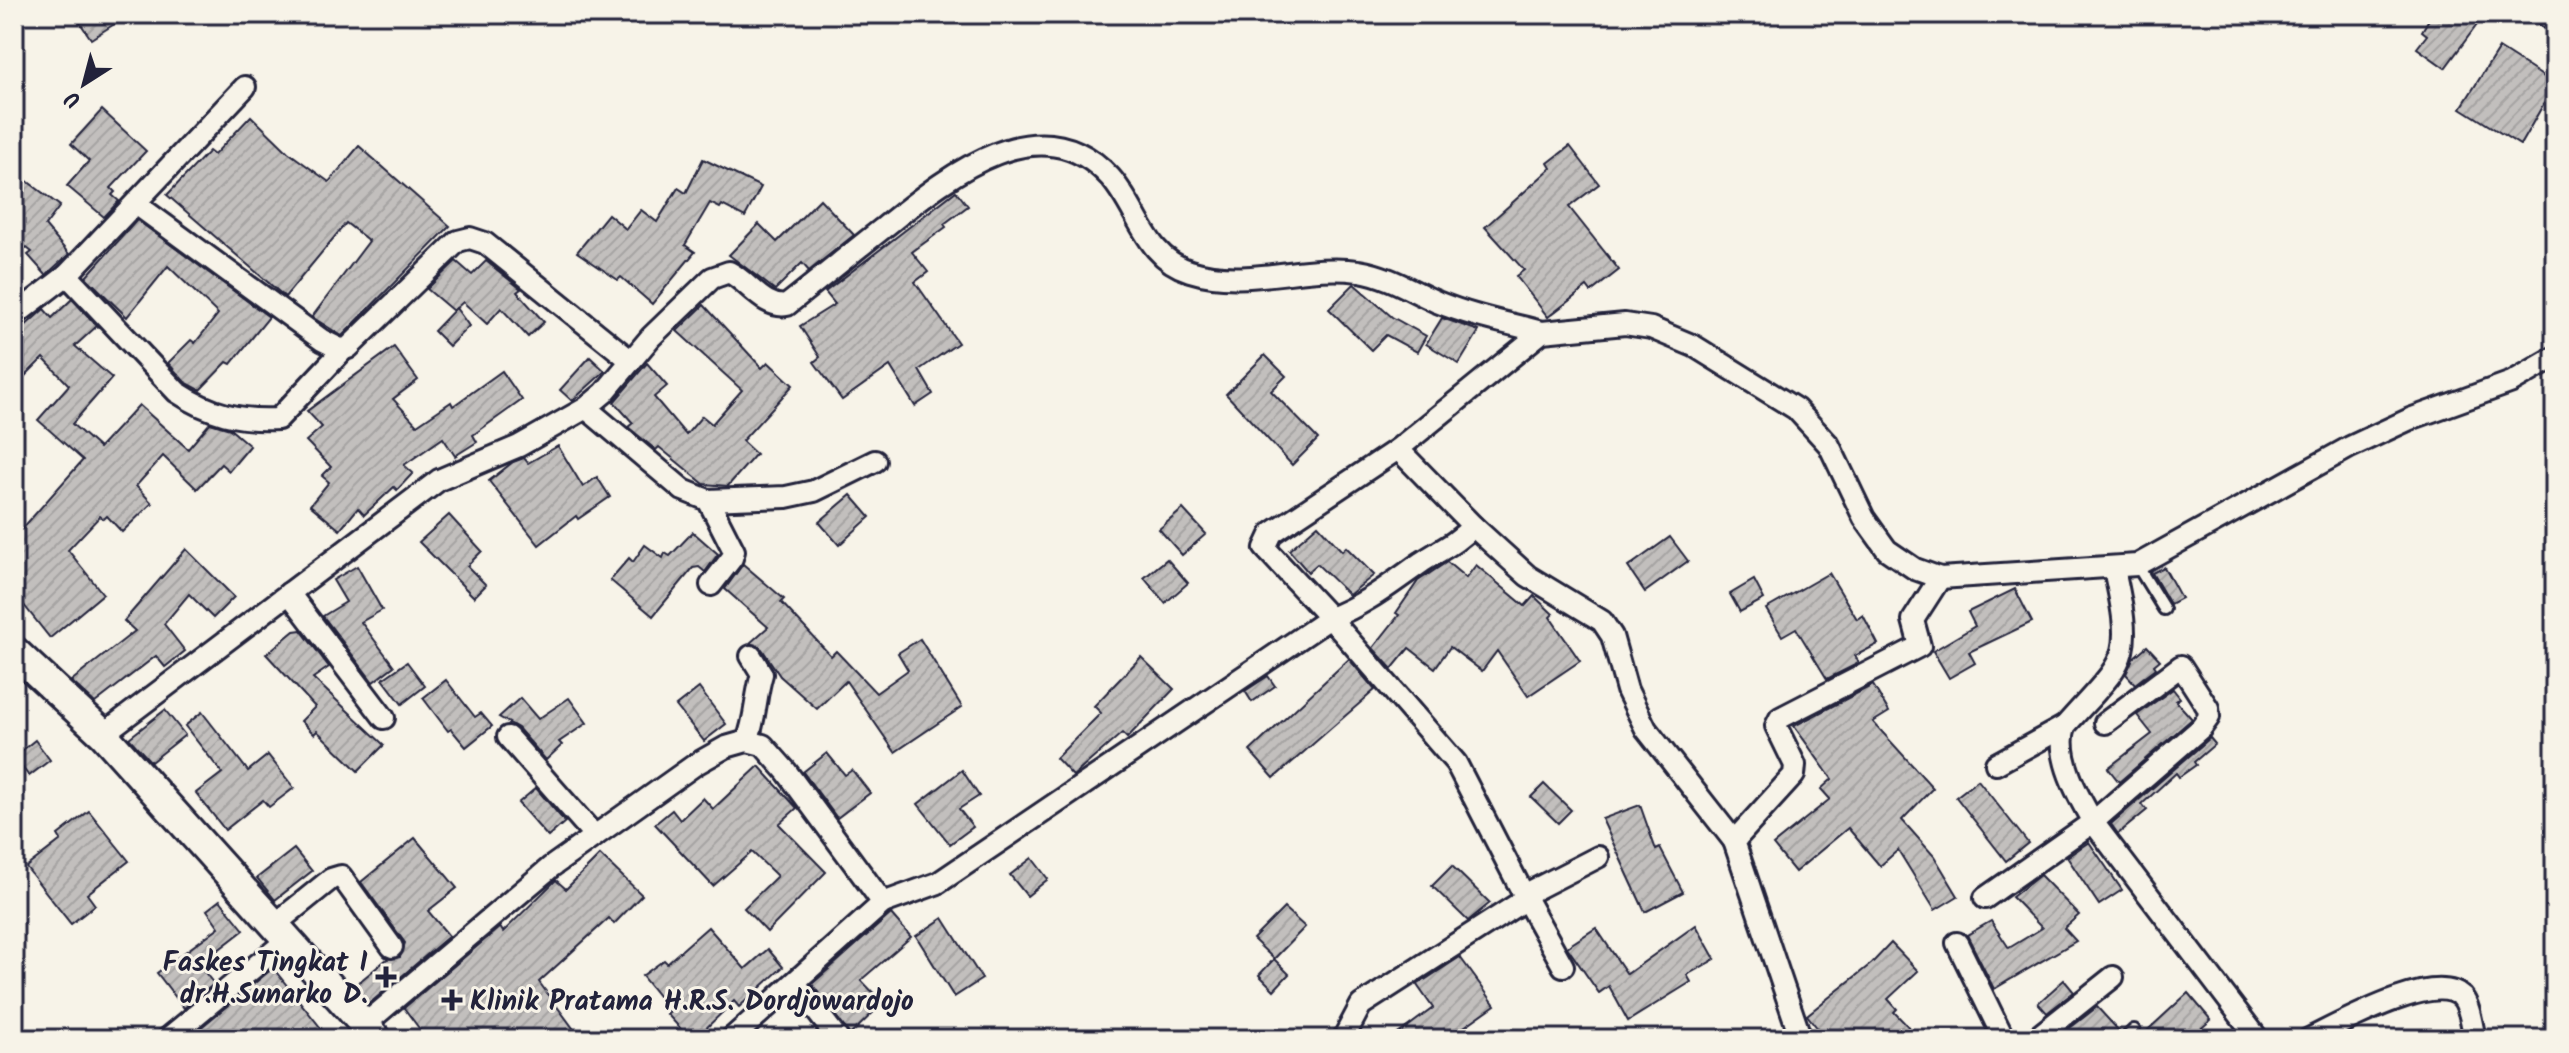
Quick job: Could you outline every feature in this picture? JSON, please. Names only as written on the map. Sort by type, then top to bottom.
[{"type":"main road","points":[[14,651],[103,734],[370,1032]]},
{"type":"street","points":[[2545,14],[2555,23]]},
{"type":"street","points":[[14,316],[67,275],[245,87]]},
{"type":"street","points":[[103,734],[439,480],[519,446],[586,408],[604,393],[630,360],[712,278],[729,272],[741,278],[770,304],[787,305],[950,175],[1001,151],[1024,147],[1055,147],[1085,157],[1125,195],[1150,244],[1177,267],[1226,278],[1253,279],[1356,271],[1391,278],[1472,314],[1542,332],[1625,324],[1651,328],[1694,346],[1796,409],[1829,445],[1864,518],[1887,550],[1915,569],[1940,578],[2114,569],[2137,565],[2350,447],[2410,419],[2512,382],[2555,357]]},
{"type":"street","points":[[136,204],[322,340],[343,350]]},
{"type":"street","points":[[67,275],[177,392],[197,405],[231,418],[278,419],[343,350],[458,241],[470,238],[485,243],[630,360]]},
{"type":"street","points":[[1542,332],[1398,449],[1272,533],[1265,542],[1269,555],[1330,618],[1456,763],[1563,966]]},
{"type":"street","points":[[586,408],[683,490],[708,500],[786,497],[814,491],[875,461]]},
{"type":"street","points":[[1398,449],[1473,526],[1528,576],[1602,621],[1612,636],[1627,690],[1646,729],[1734,841],[1789,1014],[1801,1039]]},
{"type":"street","points":[[708,500],[734,551],[711,585]]},
{"type":"street","points":[[731,1039],[883,903],[938,883],[1330,618],[1359,607],[1432,556],[1451,548],[1473,526]]},
{"type":"street","points":[[1996,764],[2065,726],[2102,689],[2122,659],[2123,615],[2114,569]]},
{"type":"street","points":[[1734,841],[1794,775],[1795,765],[1776,726],[1780,718],[1920,646],[1913,620],[1940,578]]},
{"type":"street","points":[[289,593],[384,718]]},
{"type":"street","points":[[747,741],[755,722],[754,706],[762,674],[751,656]]},
{"type":"street","points":[[1985,898],[2093,822],[2209,717],[2208,708],[2181,666],[2105,723]]},
{"type":"street","points":[[2065,726],[2062,740],[2070,773],[2093,822],[2258,1039]]},
{"type":"street","points":[[508,737],[595,836]]},
{"type":"street","points":[[370,1032],[551,867],[696,764],[726,747],[747,741],[763,745],[786,771],[883,903]]},
{"type":"street","points":[[1343,1039],[1361,1005],[1525,897],[1598,857]]},
{"type":"street","points":[[167,1039],[280,934],[331,879],[341,876],[392,947]]},
{"type":"street","points":[[1957,943],[2004,1039]]},
{"type":"street","points":[[2035,1039],[2113,977]]},
{"type":"street","points":[[795,983],[838,1039]]},
{"type":"street","points":[[2309,1039],[2372,1007],[2437,988],[2459,994],[2465,1001],[2475,1039]]},
{"type":"lane","points":[[2137,565],[2164,609]]},
{"type":"lane","points":[[2125,1039],[2134,1030]]},
{"type":"building","points":[[74,14],[130,14],[91,39]]},
{"type":"building","points":[[2432,14],[2485,14],[2445,68],[2417,48],[2427,35],[2422,31]]},
{"type":"building","points":[[2499,48],[2555,84],[2520,145],[2461,108]]},
{"type":"building","points":[[102,110],[146,151],[111,188],[115,192],[112,195],[119,201],[104,217],[67,186],[89,161],[71,144]]},
{"type":"building","points":[[251,116],[288,152],[329,182],[359,146],[450,226],[342,336],[312,317],[369,241],[346,223],[285,297],[167,195],[209,151],[214,155]]},
{"type":"building","points":[[1570,146],[1599,184],[1569,207],[1619,270],[1591,292],[1587,287],[1548,317],[1516,276],[1524,270],[1485,227],[1551,168],[1548,163]]},
{"type":"building","points":[[703,159],[761,187],[745,217],[722,205],[720,208],[710,203],[685,245],[695,252],[652,304],[621,277],[618,280],[577,252],[608,214],[626,229],[641,210],[657,222],[678,188],[686,193]]},
{"type":"building","points":[[14,171],[60,206],[45,226],[69,254],[46,275],[28,255],[32,252],[14,238]]},
{"type":"building","points":[[956,191],[968,206],[912,252],[928,272],[915,282],[958,343],[919,370],[933,394],[915,406],[890,366],[842,400],[814,362],[820,357],[800,326],[835,304],[825,292]]},
{"type":"building","points":[[820,199],[854,235],[809,271],[802,263],[775,290],[729,255],[759,224],[777,242]]},
{"type":"building","points":[[137,220],[269,317],[231,364],[227,362],[200,390],[185,382],[168,363],[191,340],[195,343],[218,314],[168,266],[127,317],[86,277]]},
{"type":"building","points":[[456,261],[472,275],[486,261],[521,289],[517,292],[544,322],[528,337],[501,308],[487,324],[463,302],[453,311],[427,289]]},
{"type":"building","points":[[1354,284],[1392,317],[1426,336],[1417,352],[1386,335],[1371,350],[1329,309]]},
{"type":"building","points":[[72,299],[97,326],[75,346],[112,378],[72,424],[99,448],[139,405],[188,449],[210,423],[230,429],[250,446],[229,471],[221,464],[197,489],[163,456],[136,486],[152,503],[122,532],[107,516],[104,519],[100,516],[68,550],[103,594],[50,638],[23,604],[14,614],[14,538],[83,460],[38,420],[69,385],[43,358],[14,387],[14,336],[44,309],[52,318]]},
{"type":"building","points":[[704,305],[762,368],[768,362],[793,385],[742,441],[756,454],[728,486],[704,484],[659,447],[656,450],[628,427],[633,423],[614,402],[647,363],[667,386],[654,397],[686,435],[702,416],[712,424],[742,390],[677,331]]},
{"type":"building","points":[[456,308],[469,326],[449,346],[434,331]]},
{"type":"building","points":[[1442,318],[1479,331],[1459,364],[1426,344]]},
{"type":"building","points":[[394,347],[418,380],[393,399],[417,425],[451,402],[453,406],[502,371],[522,400],[473,435],[477,442],[455,456],[443,438],[404,465],[413,473],[397,490],[394,487],[364,515],[358,508],[340,530],[310,505],[329,482],[322,476],[331,467],[306,441],[322,427],[307,411]]},
{"type":"building","points":[[1265,355],[1286,376],[1271,391],[1318,439],[1292,465],[1226,394]]},
{"type":"building","points":[[590,357],[605,371],[572,401],[560,390]]},
{"type":"building","points":[[558,446],[583,487],[597,477],[610,497],[578,519],[576,516],[539,545],[489,481],[513,462],[524,458],[528,463]]},
{"type":"building","points":[[851,495],[870,517],[839,545],[819,522]]},
{"type":"building","points":[[1183,509],[1206,534],[1182,555],[1159,529]]},
{"type":"building","points":[[449,515],[482,551],[467,566],[486,585],[474,597],[419,542]]},
{"type":"building","points":[[1318,525],[1342,551],[1346,547],[1374,575],[1349,595],[1317,564],[1308,572],[1289,550]]},
{"type":"building","points":[[693,532],[718,554],[705,572],[699,567],[693,568],[653,616],[610,580],[629,558],[633,562],[645,545],[663,558],[665,553],[670,556]]},
{"type":"building","points":[[1670,537],[1688,561],[1645,592],[1628,567]]},
{"type":"building","points":[[186,549],[234,597],[213,618],[189,594],[164,624],[185,651],[165,667],[156,656],[95,703],[71,681],[135,631],[124,621]]},
{"type":"building","points":[[1167,559],[1188,583],[1165,603],[1144,578]]},
{"type":"building","points":[[1447,562],[1466,578],[1476,565],[1525,606],[1534,596],[1553,614],[1550,617],[1580,661],[1528,696],[1497,651],[1482,671],[1450,647],[1435,668],[1409,648],[1392,669],[1373,648],[1399,615],[1396,613],[1418,581]]},
{"type":"building","points":[[743,564],[784,599],[781,602],[831,656],[836,651],[876,693],[908,670],[898,653],[920,639],[962,707],[895,752],[846,681],[817,709],[780,676],[762,649],[750,643],[768,627],[725,589]]},
{"type":"building","points":[[357,566],[382,610],[361,622],[394,666],[373,682],[323,616],[346,602],[333,580]]},
{"type":"building","points":[[2164,567],[2181,598],[2170,604],[2152,573]]},
{"type":"building","points":[[1829,573],[1857,619],[1863,615],[1878,644],[1855,656],[1859,663],[1827,679],[1796,628],[1782,636],[1766,609]]},
{"type":"building","points":[[1754,580],[1764,599],[1740,612],[1730,594]]},
{"type":"building","points":[[2015,589],[2032,622],[1969,652],[1975,663],[1949,678],[1933,651],[1975,626],[1968,612]]},
{"type":"building","points":[[301,630],[329,667],[313,678],[384,745],[358,771],[317,731],[314,734],[301,721],[315,707],[266,654],[294,631]]},
{"type":"building","points":[[2147,646],[2160,660],[2154,665],[2156,668],[2135,684],[2126,674],[2133,658]]},
{"type":"building","points":[[1141,657],[1174,689],[1127,738],[1122,733],[1073,776],[1056,758],[1101,713],[1094,706]]},
{"type":"building","points":[[1349,659],[1375,690],[1274,778],[1250,751]]},
{"type":"building","points":[[407,662],[425,686],[402,704],[383,679]]},
{"type":"building","points":[[1268,676],[1275,686],[1252,702],[1245,691]]},
{"type":"building","points":[[446,680],[475,717],[481,713],[492,726],[466,747],[451,729],[448,731],[423,698]]},
{"type":"building","points":[[1873,685],[1889,712],[1873,722],[1933,788],[1902,820],[1934,856],[1958,896],[1935,910],[1898,850],[1880,866],[1848,828],[1795,872],[1773,845],[1830,799],[1821,789],[1832,779],[1794,726]]},
{"type":"building","points":[[699,688],[726,724],[704,741],[676,706]]},
{"type":"building","points":[[2173,689],[2180,698],[2176,701],[2192,719],[2119,782],[2108,768],[2152,734],[2137,715]]},
{"type":"building","points":[[520,698],[538,719],[569,698],[587,723],[559,742],[562,745],[546,760],[518,728],[499,717]]},
{"type":"building","points":[[165,710],[185,735],[151,762],[129,738]]},
{"type":"building","points":[[202,712],[248,771],[268,755],[294,788],[269,807],[263,800],[225,830],[196,793],[222,773],[185,726]]},
{"type":"building","points":[[2210,738],[2215,744],[2194,762],[2196,765],[2179,777],[2176,773],[2142,804],[2147,810],[2118,834],[2111,824]]},
{"type":"building","points":[[35,740],[50,760],[29,776],[14,757]]},
{"type":"building","points":[[827,753],[845,775],[852,770],[870,793],[837,818],[803,772]]},
{"type":"building","points":[[759,766],[797,808],[779,824],[826,872],[767,932],[744,908],[777,876],[752,852],[713,886],[655,824],[672,810],[680,820],[703,798],[713,809]]},
{"type":"building","points":[[962,770],[979,796],[959,809],[973,827],[950,844],[918,804]]},
{"type":"building","points":[[1978,780],[2028,843],[2006,861],[1956,797]]},
{"type":"building","points":[[1544,784],[1571,810],[1558,823],[1531,797]]},
{"type":"building","points":[[536,788],[565,822],[548,837],[518,803]]},
{"type":"building","points":[[1640,805],[1656,850],[1660,848],[1683,892],[1645,912],[1602,819]]},
{"type":"building","points":[[89,811],[129,861],[87,894],[95,905],[71,924],[26,867],[61,840],[58,835]]},
{"type":"building","points":[[415,838],[457,888],[428,911],[449,936],[369,1004],[353,987],[387,959],[400,957],[405,943],[361,882]]},
{"type":"building","points":[[2089,842],[2122,890],[2099,905],[2067,857]]},
{"type":"building","points":[[294,849],[312,871],[275,900],[257,878]]},
{"type":"building","points":[[600,855],[642,895],[614,924],[609,918],[539,982],[581,1039],[427,1039],[404,1008],[500,927],[503,932],[556,880],[566,889]]},
{"type":"building","points":[[1032,858],[1048,879],[1027,896],[1010,875]]},
{"type":"building","points":[[1452,866],[1490,903],[1468,921],[1432,886]]},
{"type":"building","points":[[2040,875],[2079,915],[2064,928],[2076,941],[1994,989],[1967,935],[1991,921],[2009,948],[2042,928],[2012,897]]},
{"type":"building","points":[[220,900],[244,930],[199,965],[214,984],[184,1008],[157,973],[219,927],[207,910]]},
{"type":"building","points":[[1284,908],[1305,927],[1274,959],[1253,939]]},
{"type":"building","points":[[891,914],[911,937],[861,980],[883,1003],[850,1035],[812,984]]},
{"type":"building","points":[[943,918],[982,979],[954,997],[916,936]]},
{"type":"building","points":[[1696,925],[1715,959],[1687,975],[1691,982],[1628,1021],[1609,986],[1599,993],[1567,947],[1596,928],[1627,974]]},
{"type":"building","points":[[708,927],[745,969],[768,949],[783,967],[739,1007],[734,1001],[695,1039],[690,1039],[667,1014],[670,1011],[642,976],[664,960],[667,963]]},
{"type":"building","points":[[1891,943],[1918,971],[1888,999],[1897,1009],[1894,1012],[1920,1039],[1826,1039],[1807,1015],[1872,963]]},
{"type":"building","points":[[1460,957],[1495,1005],[1447,1039],[1391,1039],[1433,1008],[1417,985]]},
{"type":"building","points":[[1274,959],[1289,974],[1274,990],[1259,975]]},
{"type":"building","points":[[273,968],[324,1032],[314,1039],[187,1039]]},
{"type":"building","points":[[2064,980],[2074,992],[2047,1013],[2038,1003]]},
{"type":"building","points":[[2188,993],[2211,1020],[2189,1039],[2138,1039]]},
{"type":"building","points":[[2097,1007],[2120,1032],[2117,1039],[2056,1039]]},
{"type":"place","name":"Faskes Tingkat I dr.H.Sunarko D.","points":[[386,977]]},
{"type":"place","name":"Klinik Pratama H.R.S. Dordjowardojo","points":[[452,1000]]}]
